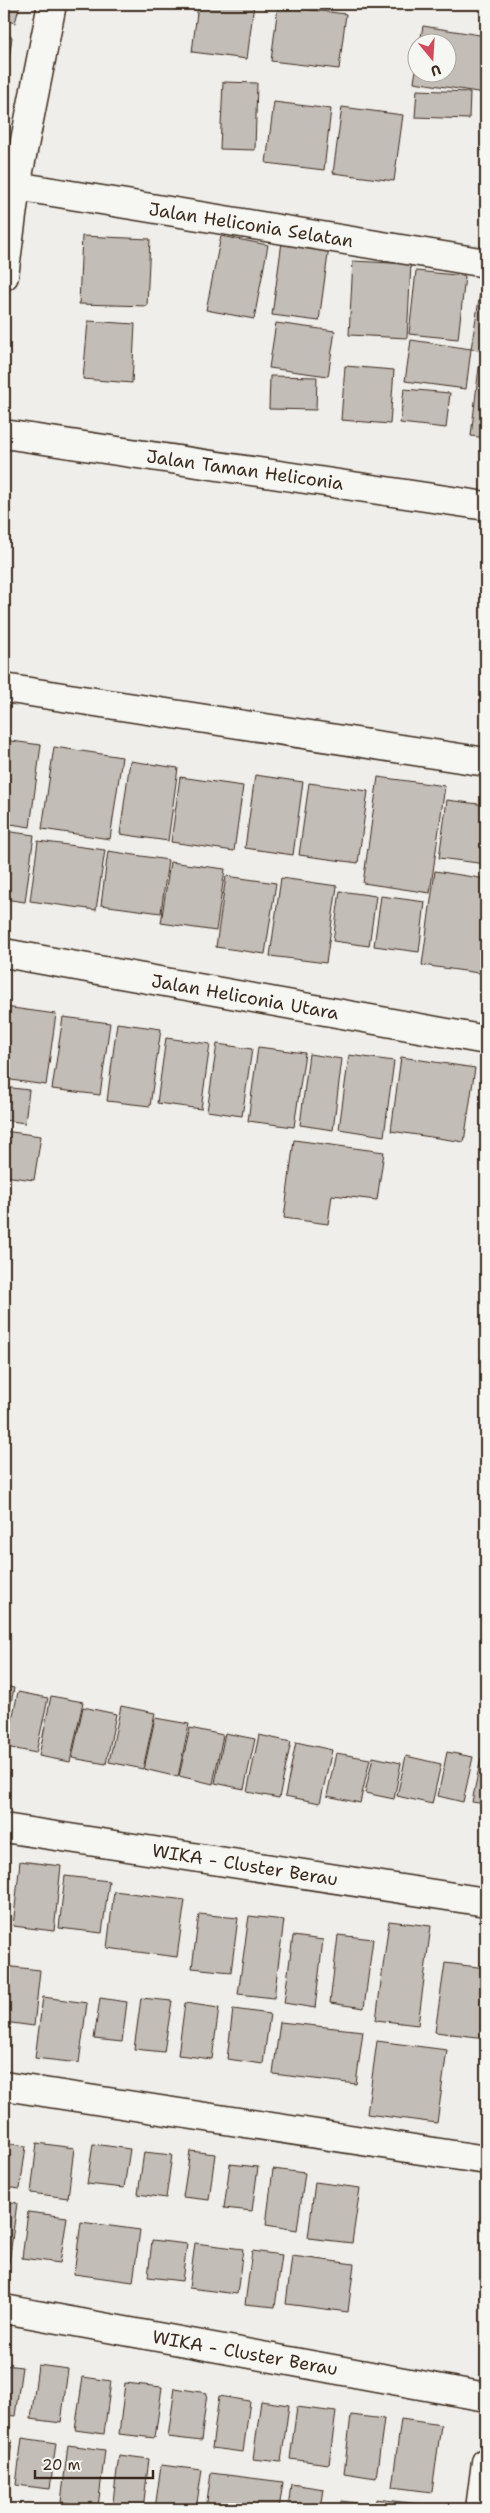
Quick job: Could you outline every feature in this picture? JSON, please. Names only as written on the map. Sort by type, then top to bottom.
[{"type":"street","points":[[4,276],[16,186],[52,4]]},
{"type":"street","name":"Jalan Heliconia Selatan","points":[[16,186],[486,263]]},
{"type":"street","name":"Jalan Taman Heliconia","points":[[4,434],[486,506]]},
{"type":"street","points":[[4,688],[486,762]]},
{"type":"street","name":"Jalan Heliconia Utara","points":[[4,953],[486,1040]]},
{"type":"street","name":"WIKA - Cluster Berau","points":[[4,1828],[486,1902]]},
{"type":"street","points":[[4,2086],[486,2160]]},
{"type":"street","name":"WIKA - Cluster Berau","points":[[4,2309],[486,2396]]},
{"type":"street","points":[[480,2509],[486,2462]]},
{"type":"building","points":[[4,4],[20,4],[15,23],[4,20]]},
{"type":"building","points":[[198,4],[254,4],[247,59],[192,52]]},
{"type":"building","points":[[278,6],[346,14],[339,69],[271,61]]},
{"type":"building","points":[[423,26],[486,36],[484,93],[414,82],[458,82],[458,32],[422,32]]},
{"type":"building","points":[[4,36],[12,37],[4,94]]},
{"type":"building","points":[[223,82],[257,83],[255,150],[220,149]]},
{"type":"building","points":[[417,90],[470,92],[469,119],[415,117]]},
{"type":"building","points":[[274,102],[331,109],[324,170],[266,163]]},
{"type":"building","points":[[342,107],[403,115],[394,181],[333,173]]},
{"type":"building","points":[[82,236],[150,239],[147,306],[79,304]]},
{"type":"building","points":[[221,236],[268,245],[254,319],[206,310]]},
{"type":"building","points":[[282,242],[329,247],[319,321],[272,315]]},
{"type":"building","points":[[353,261],[411,264],[407,338],[349,335]]},
{"type":"building","points":[[416,271],[465,276],[458,339],[409,334]]},
{"type":"building","points":[[481,287],[486,288],[486,351],[471,349]]},
{"type":"building","points":[[88,321],[135,324],[132,383],[83,379]]},
{"type":"building","points":[[276,323],[335,331],[328,376],[269,368]]},
{"type":"building","points":[[411,340],[471,349],[466,389],[405,381]]},
{"type":"building","points":[[345,366],[394,370],[390,424],[341,420]]},
{"type":"building","points":[[479,367],[486,367],[486,438],[471,436]]},
{"type":"building","points":[[270,376],[317,377],[316,410],[269,409]]},
{"type":"building","points":[[404,389],[450,393],[446,428],[400,423]]},
{"type":"building","points":[[4,740],[41,745],[30,827],[4,823]]},
{"type":"building","points":[[54,747],[122,757],[110,839],[42,829]]},
{"type":"building","points":[[130,761],[178,768],[168,841],[120,834]]},
{"type":"building","points":[[255,775],[303,782],[293,855],[245,848]]},
{"type":"building","points":[[180,777],[243,786],[234,851],[171,842]]},
{"type":"building","points":[[378,777],[445,786],[430,893],[363,883]]},
{"type":"building","points":[[309,783],[368,791],[358,863],[299,855]]},
{"type":"building","points":[[447,800],[486,805],[486,864],[439,858]]},
{"type":"building","points":[[4,831],[34,835],[25,902],[4,899]]},
{"type":"building","points":[[38,841],[105,850],[96,910],[30,901]]},
{"type":"building","points":[[108,851],[168,860],[161,913],[101,905]]},
{"type":"building","points":[[170,862],[225,869],[216,931],[161,923]]},
{"type":"building","points":[[435,871],[486,879],[486,974],[422,965]]},
{"type":"building","points":[[226,876],[276,883],[265,954],[216,947]]},
{"type":"building","points":[[281,878],[337,886],[326,963],[270,956]]},
{"type":"building","points":[[340,891],[376,896],[369,946],[333,941]]},
{"type":"building","points":[[381,896],[425,902],[419,952],[374,946]]},
{"type":"building","points":[[5,1007],[56,1014],[46,1085],[4,1079]]},
{"type":"building","points":[[63,1017],[110,1023],[100,1095],[52,1089]]},
{"type":"building","points":[[117,1023],[161,1029],[150,1106],[107,1101]]},
{"type":"building","points":[[166,1038],[210,1044],[201,1109],[157,1103]]},
{"type":"building","points":[[217,1044],[252,1049],[242,1116],[207,1111]]},
{"type":"building","points":[[258,1047],[305,1053],[294,1127],[248,1121]]},
{"type":"building","points":[[309,1054],[342,1059],[333,1130],[300,1125]]},
{"type":"building","points":[[349,1055],[394,1061],[384,1136],[339,1129]]},
{"type":"building","points":[[401,1057],[475,1068],[464,1142],[391,1131]]},
{"type":"building","points":[[4,1087],[29,1090],[25,1123],[4,1120]]},
{"type":"building","points":[[4,1131],[41,1136],[34,1180],[4,1176]]},
{"type":"building","points":[[294,1140],[384,1152],[377,1200],[332,1195],[328,1224],[284,1218]]},
{"type":"building","points":[[4,1686],[14,1688],[4,1738]]},
{"type":"building","points":[[18,1692],[48,1698],[36,1753],[6,1747]]},
{"type":"building","points":[[51,1696],[83,1702],[70,1762],[39,1756]]},
{"type":"building","points":[[121,1706],[155,1713],[143,1769],[109,1762]]},
{"type":"building","points":[[83,1707],[116,1714],[106,1764],[72,1758]]},
{"type":"building","points":[[155,1718],[189,1724],[178,1777],[144,1769]]},
{"type":"building","points":[[190,1728],[223,1735],[213,1784],[179,1776]]},
{"type":"building","points":[[225,1733],[255,1739],[244,1789],[215,1783]]},
{"type":"building","points":[[259,1735],[291,1742],[279,1798],[247,1792]]},
{"type":"building","points":[[296,1742],[332,1750],[320,1803],[285,1796]]},
{"type":"building","points":[[447,1752],[473,1757],[463,1802],[438,1796]]},
{"type":"building","points":[[336,1753],[370,1759],[360,1803],[327,1796]]},
{"type":"building","points":[[406,1756],[441,1764],[432,1804],[397,1796]]},
{"type":"building","points":[[373,1757],[401,1763],[394,1799],[365,1793]]},
{"type":"building","points":[[481,1758],[486,1760],[486,1804],[472,1802]]},
{"type":"building","points":[[20,1861],[61,1866],[54,1931],[13,1926]]},
{"type":"building","points":[[4,1862],[10,1863],[4,1919]]},
{"type":"building","points":[[65,1876],[109,1881],[102,1933],[59,1928]]},
{"type":"building","points":[[114,1891],[185,1900],[177,1957],[107,1948]]},
{"type":"building","points":[[199,1914],[238,1918],[231,1972],[192,1968]]},
{"type":"building","points":[[249,1916],[284,1920],[274,1998],[238,1994]]},
{"type":"building","points":[[389,1921],[431,1926],[418,2025],[376,2020]]},
{"type":"building","points":[[338,1935],[373,1939],[364,2008],[330,2003]]},
{"type":"building","points":[[293,1936],[323,1940],[315,2008],[284,2003]]},
{"type":"building","points":[[445,1963],[486,1968],[486,2038],[435,2032]]},
{"type":"building","points":[[4,1966],[40,1970],[34,2026],[4,2022]]},
{"type":"building","points":[[43,1997],[87,2003],[79,2063],[35,2058]]},
{"type":"building","points":[[100,1998],[127,2002],[122,2042],[94,2039]]},
{"type":"building","points":[[141,1998],[172,2001],[164,2052],[134,2049]]},
{"type":"building","points":[[185,2003],[219,2008],[212,2059],[178,2055]]},
{"type":"building","points":[[233,2009],[270,2014],[263,2064],[227,2059]]},
{"type":"building","points":[[280,2022],[363,2031],[356,2084],[273,2074]]},
{"type":"building","points":[[377,2041],[447,2050],[437,2123],[367,2114]]},
{"type":"building","points":[[4,2143],[26,2146],[20,2189],[4,2187]]},
{"type":"building","points":[[37,2143],[74,2148],[68,2198],[31,2193]]},
{"type":"building","points":[[93,2144],[130,2149],[124,2188],[87,2184]]},
{"type":"building","points":[[190,2151],[215,2154],[209,2200],[183,2197]]},
{"type":"building","points":[[144,2152],[172,2155],[166,2198],[138,2194]]},
{"type":"building","points":[[230,2164],[258,2167],[252,2211],[224,2208]]},
{"type":"building","points":[[273,2169],[305,2173],[297,2230],[266,2225]]},
{"type":"building","points":[[315,2182],[360,2188],[352,2243],[308,2238]]},
{"type":"building","points":[[4,2201],[17,2203],[9,2263],[4,2262]]},
{"type":"building","points":[[28,2212],[67,2217],[60,2263],[22,2258]]},
{"type":"building","points":[[81,2222],[140,2230],[133,2282],[74,2274]]},
{"type":"building","points":[[152,2240],[187,2244],[182,2281],[148,2277]]},
{"type":"building","points":[[195,2243],[243,2249],[237,2294],[189,2288]]},
{"type":"building","points":[[252,2251],[282,2255],[275,2307],[245,2304]]},
{"type":"building","points":[[292,2256],[354,2264],[348,2312],[286,2304]]},
{"type":"building","points":[[4,2365],[22,2367],[15,2416],[4,2415]]},
{"type":"building","points":[[38,2365],[68,2369],[61,2423],[31,2419]]},
{"type":"building","points":[[83,2377],[111,2381],[104,2434],[75,2430]]},
{"type":"building","points":[[125,2383],[162,2387],[155,2438],[119,2434]]},
{"type":"building","points":[[175,2388],[207,2393],[201,2441],[168,2437]]},
{"type":"building","points":[[219,2396],[250,2401],[243,2452],[212,2448]]},
{"type":"building","points":[[261,2401],[289,2405],[281,2462],[253,2459]]},
{"type":"building","points":[[297,2407],[336,2412],[329,2464],[290,2459]]},
{"type":"building","points":[[351,2415],[384,2419],[376,2478],[344,2473]]},
{"type":"building","points":[[401,2419],[441,2425],[432,2492],[392,2487]]},
{"type":"building","points":[[22,2438],[56,2443],[50,2489],[16,2485]]},
{"type":"building","points":[[4,2439],[12,2440],[7,2483],[4,2483]]},
{"type":"building","points":[[68,2445],[105,2450],[98,2507],[61,2502]]},
{"type":"building","points":[[119,2455],[149,2459],[143,2509],[112,2509]]},
{"type":"building","points":[[161,2465],[202,2470],[196,2509],[155,2509]]},
{"type":"building","points":[[211,2473],[283,2482],[279,2509],[206,2509]]},
{"type":"building","points":[[291,2484],[324,2489],[321,2509],[288,2509]]},
{"type":"building","points":[[376,2499],[428,2505],[427,2509],[375,2509]]},
{"type":"building","points":[[341,2501],[364,2504],[363,2509],[340,2509]]}]
